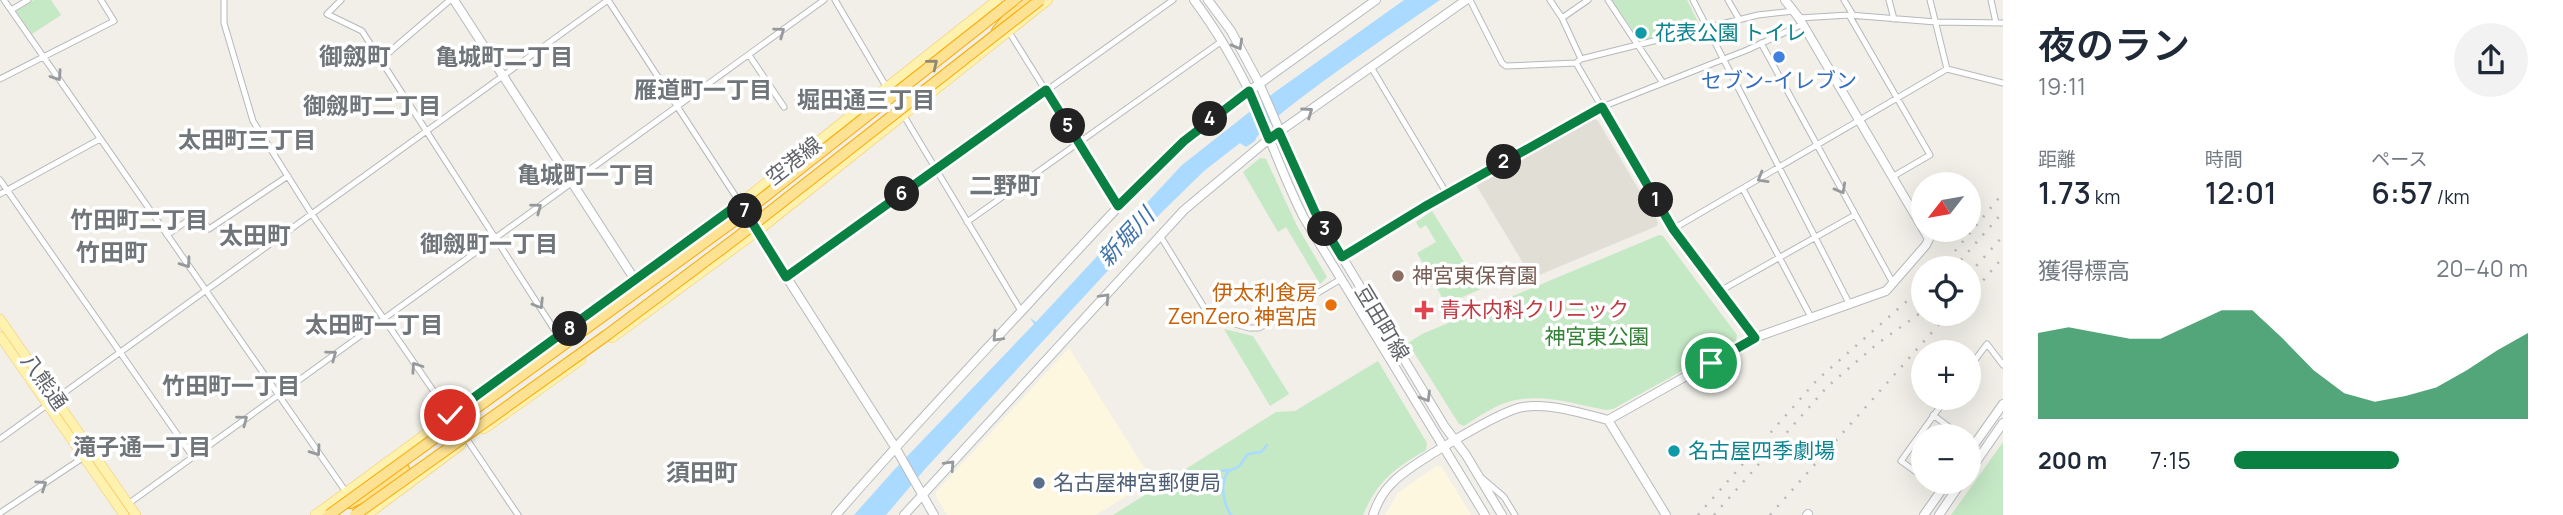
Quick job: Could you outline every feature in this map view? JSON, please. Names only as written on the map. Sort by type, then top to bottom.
[{"type":"highway","points":[[327,515],[664,273],[870,115],[1014,0]]},
{"type":"highway","points":[[988,41],[1006,20],[1031,0]]},
{"type":"highway","points":[[355,515],[729,244],[1040,0]]},
{"type":"highway","points":[[327,515],[365,496],[404,469],[673,275],[822,160],[870,115]]},
{"type":"main road","name":"空港線","points":[[367,515],[758,231],[1048,0]]},
{"type":"main road","name":"空港線","points":[[315,515],[740,203],[994,1]]},
{"type":"main road","name":"八熊通","points":[[0,319],[121,511]]},
{"type":"main road","name":"八熊通","points":[[1,340],[52,401],[84,457],[121,511],[136,515]]},
{"type":"street","points":[[5,0],[346,492]]},
{"type":"street","points":[[11,10],[28,0]]},
{"type":"street","points":[[0,79],[114,21],[101,0]]},
{"type":"street","points":[[224,0],[224,23],[253,121],[311,213],[450,415]]},
{"type":"street","points":[[341,0],[327,14],[362,30],[559,337]]},
{"type":"street","points":[[380,60],[452,0],[635,281]]},
{"type":"street","points":[[0,439],[608,0],[897,450],[934,515]]},
{"type":"street","points":[[121,511],[277,395],[824,0]]},
{"type":"street","points":[[835,0],[1021,311]]},
{"type":"street","points":[[786,277],[1173,0]]},
{"type":"street","points":[[1194,0],[1222,41],[1249,91]]},
{"type":"street","points":[[1208,0],[1231,31],[1259,83]]},
{"type":"street","points":[[836,515],[1118,206],[1184,141],[1259,83],[1376,0]]},
{"type":"street","points":[[904,515],[921,491],[1184,210],[1269,139],[1468,0],[1502,63],[1507,66],[1579,61],[1758,15],[1798,18],[1851,15],[1936,22],[2000,23],[1991,0]]},
{"type":"street","points":[[1550,0],[1562,18],[1579,61],[1602,107],[1673,229],[1755,338]]},
{"type":"street","points":[[1562,18],[1588,0]]},
{"type":"street","points":[[1608,0],[1663,83]]},
{"type":"street","points":[[1693,0],[1850,304]]},
{"type":"street","points":[[1728,0],[1739,19]]},
{"type":"street","points":[[1373,515],[1377,502],[1391,484],[1408,470],[1499,415],[1520,407],[1544,406],[1608,420],[1755,338],[1886,291],[1929,239],[1785,0]]},
{"type":"street","points":[[1844,0],[1930,155],[1892,177]]},
{"type":"street","points":[[1889,0],[1894,19]]},
{"type":"street","points":[[1930,0],[1947,69]]},
{"type":"street","points":[[1342,257],[1602,107],[1761,43],[1798,18]]},
{"type":"street","points":[[1009,32],[1118,206]]},
{"type":"street","points":[[967,222],[1222,41]]},
{"type":"street","points":[[1761,43],[1893,284]]},
{"type":"street","points":[[749,55],[784,107]]},
{"type":"street","points":[[1371,67],[1447,194]]},
{"type":"street","points":[[1673,229],[1947,69],[2003,83]]},
{"type":"street","name":"豆田町線","points":[[1259,83],[1315,212],[1502,515]]},
{"type":"street","name":"豆田町線","points":[[1249,91],[1292,195],[1485,515]]},
{"type":"street","points":[[0,194],[100,139]]},
{"type":"street","points":[[167,235],[197,214],[209,229],[288,176]]},
{"type":"street","points":[[0,180],[193,457]]},
{"type":"street","points":[[1743,189],[1812,318]]},
{"type":"street","points":[[1720,292],[1855,215]]},
{"type":"street","points":[[1161,237],[1210,317],[1249,328],[1259,328],[1341,279]]},
{"type":"street","points":[[1981,352],[1987,344],[2003,365]]},
{"type":"street","points":[[1981,432],[2003,404]]},
{"type":"street","points":[[1927,424],[1937,410]]},
{"type":"street","points":[[1933,415],[1945,424]]},
{"type":"street","points":[[1608,420],[1666,515]]},
{"type":"street","points":[[1981,455],[2003,423]]},
{"type":"street","points":[[468,440],[518,515]]},
{"type":"street","points":[[1911,447],[1901,461],[1911,468]]},
{"type":"street","points":[[1,514],[84,457]]},
{"type":"street","points":[[1478,474],[1504,497],[1515,515]]},
{"type":"street","points":[[1924,515],[1939,494]]},
{"type":"street","points":[[1939,515],[1953,494]]},
{"type":"shaded area","points":[[1594,119],[1598,121],[1658,222],[1657,226],[1532,278],[1476,185]]},
{"type":"shaded area","points":[[1069,348],[1152,480],[1096,515],[947,515],[936,492]]},
{"type":"shaded area","points":[[1436,466],[1442,467],[1471,515],[1385,515],[1398,493]]},
{"type":"green space","points":[[34,0],[51,0],[61,15],[32,34],[16,11]]},
{"type":"green space","points":[[1612,0],[1687,0],[1699,24],[1698,27],[1640,41]]},
{"type":"green space","points":[[1260,158],[1266,159],[1297,226],[1327,277],[1320,284],[1286,227],[1278,232],[1243,172]]},
{"type":"green space","points":[[1432,211],[1481,289],[1451,302],[1447,297],[1443,299],[1417,253],[1436,242],[1426,225],[1420,229],[1416,222]]},
{"type":"green space","name":"神宮東公園","points":[[1659,235],[1663,236],[1737,335],[1736,341],[1613,409],[1545,399],[1520,399],[1485,412],[1464,426],[1459,424],[1408,343],[1422,334]]},
{"type":"green space","points":[[1224,329],[1253,336],[1289,394],[1270,406]]},
{"type":"green space","points":[[1378,361],[1427,443],[1426,450],[1388,476],[1363,515],[1113,515],[1276,412],[1295,411]]},
{"type":"green space","points":[[2003,442],[2003,515],[1951,515],[1966,494],[1981,494],[1981,473]]},
{"type":"water","name":"新堀川","points":[[1404,0],[1440,0],[1308,93],[1263,130],[1255,141],[1246,147],[1240,143],[1204,171],[1162,212],[925,469],[886,515],[854,515],[1034,324],[1030,318],[1036,322],[1182,165],[1275,92]]},
{"type":"waterway","points":[[1231,515],[1224,494],[1225,477],[1229,471],[1239,466],[1248,454],[1261,452],[1267,445]]},
{"type":"waterway","points":[[1224,483],[1219,475],[1221,471],[1228,470]]},
{"type":"railway","points":[[1951,256],[2003,193]]},
{"type":"railway","points":[[1964,256],[2003,212]]},
{"type":"railway","points":[[1981,261],[2003,236]]},
{"type":"railway","points":[[1981,283],[2003,257]]},
{"type":"railway","points":[[1698,515],[1817,380],[1911,298]]},
{"type":"railway","points":[[1714,515],[1827,387],[1877,344],[1911,320]]},
{"type":"railway","points":[[1770,515],[1937,326]]},
{"type":"place","name":"花表公園 トイレ","points":[[1641,33]]},
{"type":"place","name":"セブン-イレブン","points":[[1779,57]]},
{"type":"place","name":"神宮東保育園","points":[[1398,276]]},
{"type":"place","name":"伊太利食房 ZenZero 神宮店","points":[[1331,305]]},
{"type":"place","name":"青木内科クリニック","points":[[1424,310]]},
{"type":"place","name":"名古屋四季劇場","points":[[1674,451]]},
{"type":"place","name":"名古屋神宮郵便局","points":[[1039,483]]},
{"type":"district","name":"御劔町","points":[[355,57]]},
{"type":"district","name":"亀城町二丁目","points":[[504,57]]},
{"type":"district","name":"雁道町一丁目","points":[[703,90]]},
{"type":"district","name":"堀田通三丁目","points":[[866,100]]},
{"type":"district","name":"御劔町二丁目","points":[[372,106]]},
{"type":"district","name":"太田町三丁目","points":[[247,140]]},
{"type":"district","name":"亀城町一丁目","points":[[586,175]]},
{"type":"district","name":"二野町","points":[[1005,186]]},
{"type":"district","name":"竹田町二丁目","points":[[139,220]]},
{"type":"district","name":"太田町","points":[[255,236]]},
{"type":"district","name":"御劔町一丁目","points":[[489,244]]},
{"type":"district","name":"竹田町","points":[[112,253]]},
{"type":"district","name":"太田町一丁目","points":[[374,325]]},
{"type":"district","name":"竹田町一丁目","points":[[231,386]]},
{"type":"district","name":"滝子通一丁目","points":[[142,447]]},
{"type":"district","name":"須田町","points":[[702,473]]},
{"type":"route","points":[[450,415],[740,203],[786,277],[1046,90],[1118,206],[1184,141],[1249,91],[1269,139],[1279,132],[1315,212],[1342,257],[1424,207],[1602,107],[1673,229],[1755,338],[1711,363]]}]
